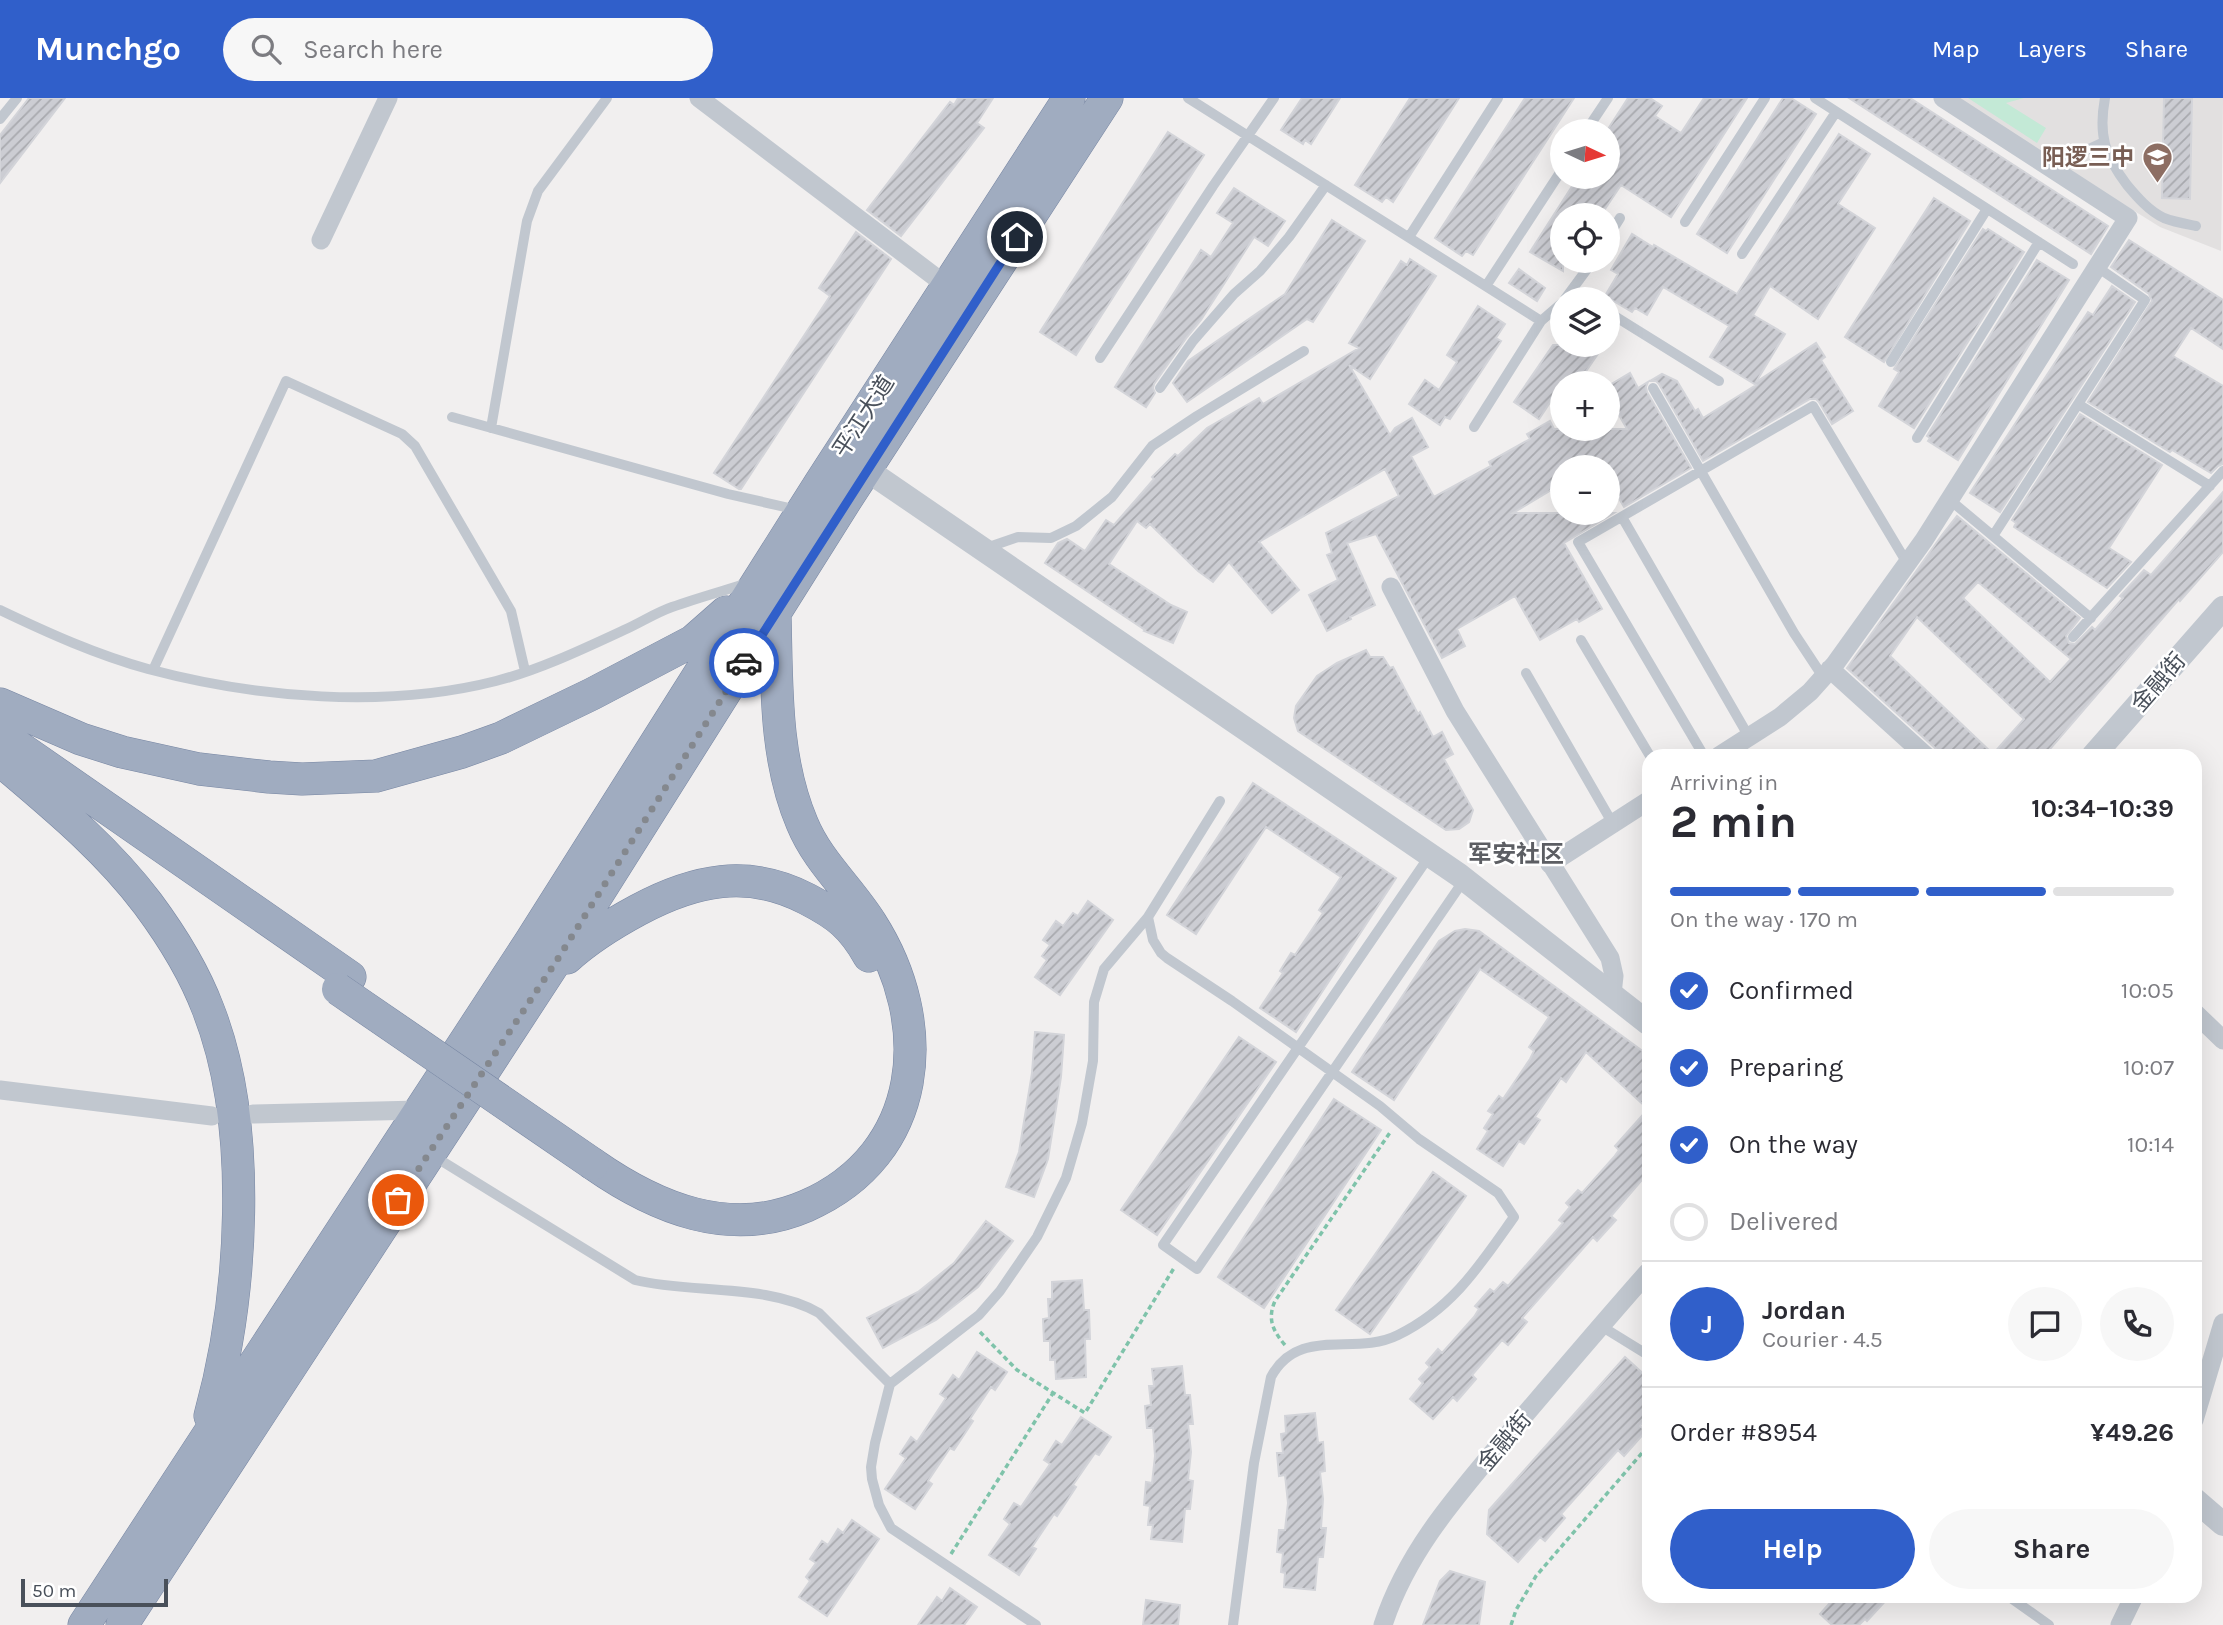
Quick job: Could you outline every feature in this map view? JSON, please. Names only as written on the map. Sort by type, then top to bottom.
[{"type":"highway","name":"平江大道","points":[[84,1625],[530,942],[802,511],[1069,98]]},
{"type":"highway","name":"平江大道","points":[[542,981],[1107,98]]},
{"type":"highway","points":[[0,704],[81,739],[121,752],[187,767],[269,777],[339,779],[376,776],[463,752],[501,738],[592,694],[693,641],[756,584]]},
{"type":"highway","points":[[0,758],[344,983],[598,1157],[639,1194],[684,1211],[722,1218],[760,1219],[780,1215],[816,1201],[852,1178],[882,1144],[894,1125],[908,1085],[911,1049],[905,1005],[888,954],[871,923],[811,843],[798,811],[785,763],[778,716],[775,614]]},
{"type":"highway","points":[[0,734],[344,983]]},
{"type":"highway","points":[[0,758],[103,851],[149,906],[191,973],[208,1009],[217,1039],[236,1138],[237,1228],[232,1304],[225,1347],[211,1413],[201,1445]]},
{"type":"highway","points":[[122,1625],[542,981],[582,944],[631,914],[680,890],[710,882],[761,883],[781,888],[839,918],[856,934],[872,961],[888,1009],[894,1049],[891,1081],[878,1117],[855,1150],[824,1177],[792,1192],[758,1201],[712,1199],[668,1187],[598,1157]]},
{"type":"street","points":[[321,240],[388,98]]},
{"type":"street","points":[[699,98],[947,286]]},
{"type":"street","points":[[1730,749],[1780,717],[1810,692],[1827,673],[1908,563],[1950,500],[2128,218],[1943,98]]},
{"type":"street","points":[[867,470],[1465,879],[1642,1018]]},
{"type":"street","points":[[1391,587],[1455,711],[1610,958],[1614,976],[1612,994]]},
{"type":"street","name":"金融街","points":[[2099,749],[2223,608]]},
{"type":"street","points":[[1827,673],[1918,749]]},
{"type":"street","points":[[1550,864],[1642,805]]},
{"type":"street","points":[[2202,1020],[2223,1040]]},
{"type":"street","points":[[0,1090],[212,1116]]},
{"type":"street","points":[[254,1114],[419,1110]]},
{"type":"street","name":"金融街","points":[[1383,1625],[1402,1579],[1430,1530],[1447,1507],[1642,1279]]},
{"type":"street","points":[[2202,1393],[2223,1323]]},
{"type":"street","points":[[2202,1506],[2223,1524]]},
{"type":"street","points":[[2120,1625],[2131,1603]]},
{"type":"lane","points":[[0,119],[17,98]]},
{"type":"lane","points":[[491,428],[527,220],[532,205],[538,191],[607,98]]},
{"type":"lane","points":[[1188,98],[1541,321]]},
{"type":"lane","points":[[1100,358],[1273,98]]},
{"type":"lane","points":[[1409,237],[1498,98]]},
{"type":"lane","points":[[1594,119],[1608,98]]},
{"type":"lane","points":[[1685,222],[1765,98]]},
{"type":"lane","points":[[1815,98],[2073,264]]},
{"type":"lane","points":[[2105,98],[2102,119],[2104,142],[2116,170],[2144,204],[2164,218],[2196,226]]},
{"type":"lane","points":[[1742,254],[1836,112]]},
{"type":"lane","points":[[2050,168],[2104,142]]},
{"type":"lane","points":[[1160,388],[1193,341],[1289,237],[1326,185]]},
{"type":"lane","points":[[1486,286],[1550,188]]},
{"type":"lane","points":[[1891,362],[1987,209]]},
{"type":"lane","points":[[1917,438],[2039,242]]},
{"type":"lane","points":[[1993,536],[2145,300],[2097,267]]},
{"type":"lane","points":[[1474,427],[1541,321],[1550,313]]},
{"type":"lane","points":[[1620,319],[1719,381]]},
{"type":"lane","points":[[983,549],[1018,537],[1051,538],[1076,526],[1112,497],[1152,446],[1304,351]]},
{"type":"lane","points":[[153,670],[286,381],[402,434],[415,446],[511,611],[524,671]]},
{"type":"lane","points":[[1653,388],[1794,633],[1827,673]]},
{"type":"lane","points":[[2078,404],[2210,486]]},
{"type":"lane","points":[[1700,749],[1578,542],[1812,406],[1908,563]]},
{"type":"lane","points":[[452,417],[728,494],[802,511]]},
{"type":"lane","points":[[2073,638],[2223,471]]},
{"type":"lane","points":[[1950,500],[2091,618]]},
{"type":"lane","points":[[1622,517],[1749,737]]},
{"type":"lane","points":[[0,610],[76,644],[153,670],[234,687],[307,694],[403,695],[498,681],[577,651],[670,607],[756,584]]},
{"type":"lane","points":[[1581,640],[1646,749]]},
{"type":"lane","points":[[1526,673],[1613,824]]},
{"type":"lane","points":[[1037,1625],[891,1528],[875,1492],[871,1467],[875,1443],[890,1384],[979,1315],[1000,1291],[1037,1237],[1066,1178],[1088,1094],[1093,1061],[1097,989],[1104,969],[1148,918],[1220,802]]},
{"type":"lane","points":[[1430,855],[1163,1245],[1197,1269],[1465,879]]},
{"type":"lane","points":[[1148,918],[1153,940],[1167,958],[1232,1001],[1398,1120],[1419,1139],[1498,1193],[1514,1217],[1473,1275],[1429,1317],[1386,1340],[1311,1346],[1293,1353],[1281,1362],[1271,1377],[1254,1463],[1233,1625]]},
{"type":"lane","points":[[429,1153],[635,1280],[650,1284],[710,1288],[806,1305],[819,1312],[890,1384]]},
{"type":"lane","points":[[1601,1326],[1642,1351]]},
{"type":"lane","points":[[2018,1603],[2049,1625]]},
{"type":"path","points":[[1293,1353],[1273,1329],[1271,1314],[1275,1301],[1398,1120]]},
{"type":"path","points":[[970,1322],[1017,1370],[1084,1413],[1181,1258]]},
{"type":"path","points":[[945,1564],[1053,1393]]},
{"type":"path","points":[[1511,1625],[1516,1610],[1536,1576],[1642,1453]]},
{"type":"shaded area","name":"阳逻三中","points":[[1958,98],[2223,98],[2221,251],[2160,227]]},
{"type":"green space","points":[[1968,98],[2024,98],[2006,103],[2046,128],[2037,143]]},
{"type":"building","points":[[29,98],[65,98],[0,183],[0,135]]},
{"type":"building","points":[[958,98],[993,98],[977,123],[984,128],[901,236],[867,210],[950,102],[954,105]]},
{"type":"building","points":[[1302,98],[1340,98],[1311,144],[1305,140],[1303,144],[1281,130]]},
{"type":"building","points":[[1410,98],[1459,98],[1393,202],[1386,197],[1382,202],[1355,185]]},
{"type":"building","points":[[1525,98],[1574,98],[1560,119],[1550,119],[1550,135],[1473,255],[1466,251],[1462,256],[1435,238]]},
{"type":"building","points":[[1628,98],[1650,98],[1662,106],[1655,116],[1681,133],[1704,98],[1747,98],[1671,217],[1620,186],[1620,119],[1614,119]]},
{"type":"building","points":[[1783,98],[1791,98],[1816,114],[1727,253],[1697,234]]},
{"type":"building","points":[[1849,98],[1910,98],[2108,226],[2091,254]]},
{"type":"building","points":[[2164,98],[2192,98],[2190,199],[2162,198]]},
{"type":"building","points":[[1168,132],[1204,155],[1076,355],[1040,332]]},
{"type":"building","points":[[1839,134],[1870,154],[1838,204],[1875,228],[1818,319],[1770,286],[1753,315],[1785,334],[1756,382],[1816,343],[1825,357],[1821,360],[1853,411],[1832,424],[1819,402],[1810,399],[1703,461],[1659,384],[1650,381],[1662,374],[1677,381],[1695,411],[1698,409],[1703,418],[1756,385],[1710,357],[1729,326],[1663,287],[1647,315],[1635,308],[1632,312],[1620,305],[1620,287],[1610,287],[1616,273],[1620,273],[1620,255],[1632,234],[1737,294]]},
{"type":"building","points":[[1234,188],[1285,221],[1268,246],[1254,237],[1201,320],[1154,384],[1155,393],[1146,407],[1115,387],[1201,250],[1211,257],[1233,223],[1217,213]]},
{"type":"building","points":[[1570,189],[1618,189],[1609,203],[1561,203]]},
{"type":"building","points":[[1934,198],[1970,221],[1884,362],[1845,337]]},
{"type":"building","points":[[1332,220],[1365,241],[1313,322],[1307,319],[1187,402],[1173,383],[1188,361],[1285,294]]},
{"type":"building","points":[[1550,221],[1550,264],[1530,252]]},
{"type":"building","points":[[1983,229],[1988,229],[2024,252],[1914,428],[1879,406],[1899,372],[1894,369]]},
{"type":"building","points":[[856,232],[891,259],[739,489],[714,473],[830,296],[819,288]]},
{"type":"building","points":[[2129,240],[2223,300],[2223,349],[2191,328],[2173,356],[2223,386],[2223,464],[2211,473],[2172,450],[2170,452],[2088,402],[2152,301],[2149,294],[2111,267]]},
{"type":"building","points":[[1410,259],[1436,276],[1370,379],[1349,365],[1390,435],[1395,428],[1412,418],[1428,447],[1411,456],[1434,497],[1491,466],[1489,462],[1530,439],[1527,434],[1550,421],[1550,441],[1620,441],[1620,429],[1627,429],[1620,417],[1620,379],[1630,373],[1638,388],[1648,382],[1647,392],[1691,468],[1624,507],[1620,500],[1620,455],[1550,455],[1550,491],[1513,513],[1550,513],[1550,525],[1594,525],[1564,543],[1602,609],[1579,622],[1577,619],[1540,640],[1515,596],[1457,629],[1465,646],[1442,658],[1376,534],[1347,543],[1375,605],[1327,631],[1309,595],[1338,580],[1327,555],[1332,553],[1326,533],[1399,496],[1385,469],[1259,542],[1299,590],[1272,613],[1229,562],[1213,582],[1150,524],[1146,528],[1137,521],[1109,564],[1171,605],[1187,612],[1173,643],[1144,631],[1045,563],[1058,543],[1067,539],[1085,551],[1106,520],[1114,525],[1154,479],[1152,477],[1207,428],[1259,398],[1263,404],[1359,348],[1349,343],[1401,261],[1407,265]]},
{"type":"building","points":[[2037,260],[2069,280],[1958,460],[1928,441],[1930,438],[1927,436]]},
{"type":"building","points":[[1519,269],[1545,288],[1537,301],[1509,283]]},
{"type":"building","points":[[2112,286],[2135,302],[2000,512],[1970,493],[2088,312],[2093,315]]},
{"type":"building","points":[[1478,306],[1505,324],[1496,338],[1501,341],[1450,419],[1445,417],[1440,425],[1409,404],[1425,380],[1439,390],[1457,362],[1447,355]]},
{"type":"building","points":[[1550,349],[1550,357],[1596,357],[1586,371],[1550,371],[1550,402],[1539,419],[1514,402]]},
{"type":"building","points":[[2080,414],[2162,465],[2109,548],[2131,562],[2107,588],[2014,527],[2016,523],[2012,520]]},
{"type":"building","points":[[2223,492],[2223,552],[2050,749],[1997,749],[2024,719],[1917,617],[1890,656],[1988,749],[1936,749],[1847,668],[1957,516],[2080,618],[2066,636],[2069,643],[2075,644],[2092,627],[2095,630],[2123,598],[2120,596],[2144,570],[2151,575]],"holes":[[[1978,582],[2071,659],[2050,682],[1963,598]]]},
{"type":"building","points":[[1366,650],[1370,657],[1383,657],[1390,668],[1393,667],[1433,737],[1442,732],[1453,754],[1444,759],[1473,810],[1469,822],[1459,829],[1446,830],[1298,731],[1294,718],[1296,706],[1317,676],[1337,663]]},
{"type":"building","points":[[1253,783],[1396,878],[1296,1032],[1260,1008],[1283,973],[1280,971],[1291,953],[1295,955],[1323,913],[1319,910],[1341,877],[1266,827],[1196,934],[1167,915]]},
{"type":"building","points":[[1088,901],[1113,920],[1060,995],[1035,977],[1047,960],[1042,956],[1050,945],[1043,940],[1056,921],[1063,926],[1073,913],[1078,916]]},
{"type":"building","points":[[1455,931],[1479,931],[1642,1051],[1642,1103],[1586,1052],[1566,1082],[1561,1078],[1535,1117],[1540,1120],[1524,1144],[1519,1141],[1503,1166],[1477,1149],[1488,1131],[1484,1128],[1493,1114],[1488,1111],[1499,1096],[1503,1099],[1530,1059],[1534,1051],[1529,1047],[1549,1017],[1480,969],[1394,1100],[1352,1072],[1439,941]]},
{"type":"building","points":[[1035,1032],[1064,1035],[1061,1077],[1048,1159],[1034,1197],[1006,1187],[1019,1152],[1032,1073]]},
{"type":"building","points":[[1239,1037],[1276,1062],[1157,1235],[1121,1210]]},
{"type":"building","points":[[1334,1099],[1381,1130],[1264,1308],[1218,1277]]},
{"type":"building","points":[[1642,1116],[1642,1180],[1611,1216],[1616,1220],[1597,1241],[1593,1237],[1522,1318],[1527,1322],[1508,1345],[1502,1340],[1472,1375],[1476,1379],[1457,1401],[1453,1397],[1433,1419],[1410,1399],[1423,1383],[1419,1379],[1430,1367],[1426,1363],[1438,1349],[1442,1353],[1474,1317],[1479,1309],[1475,1306],[1490,1289],[1494,1292],[1503,1282],[1508,1286],[1563,1223],[1559,1220],[1570,1207],[1566,1203],[1578,1190],[1582,1193],[1614,1157],[1619,1150],[1615,1146]]},
{"type":"building","points":[[1433,1172],[1466,1196],[1370,1334],[1336,1310]]},
{"type":"building","points":[[986,1221],[1013,1241],[978,1287],[936,1320],[883,1348],[867,1318],[918,1292],[954,1263]]},
{"type":"building","points":[[1082,1280],[1084,1310],[1089,1310],[1090,1339],[1085,1339],[1086,1377],[1056,1379],[1055,1360],[1050,1360],[1050,1341],[1044,1341],[1043,1319],[1049,1318],[1048,1299],[1052,1299],[1052,1282]]},
{"type":"building","points":[[977,1352],[1007,1372],[995,1390],[991,1387],[954,1450],[950,1448],[928,1481],[932,1484],[915,1509],[885,1489],[906,1458],[900,1454],[911,1437],[917,1442],[946,1398],[940,1394],[953,1375],[959,1380]]},
{"type":"building","points":[[1625,1357],[1642,1373],[1642,1436],[1624,1456],[1618,1450],[1561,1514],[1565,1518],[1545,1541],[1540,1537],[1518,1562],[1487,1534],[1489,1510]]},
{"type":"building","points":[[1182,1366],[1185,1395],[1190,1395],[1193,1424],[1188,1424],[1191,1452],[1188,1480],[1193,1481],[1190,1509],[1185,1509],[1182,1542],[1151,1539],[1153,1525],[1148,1525],[1150,1506],[1144,1505],[1146,1482],[1152,1483],[1155,1456],[1153,1428],[1147,1428],[1145,1406],[1151,1405],[1149,1386],[1154,1386],[1152,1369]]},
{"type":"building","points":[[1315,1413],[1318,1443],[1323,1442],[1325,1471],[1320,1472],[1323,1499],[1321,1528],[1326,1528],[1323,1557],[1318,1557],[1315,1590],[1284,1587],[1285,1573],[1281,1572],[1283,1553],[1277,1552],[1279,1530],[1285,1530],[1288,1503],[1285,1475],[1279,1476],[1277,1453],[1283,1453],[1281,1434],[1286,1433],[1285,1416]]},
{"type":"building","points":[[1081,1417],[1111,1437],[1099,1455],[1095,1453],[1073,1485],[1076,1487],[1032,1547],[1036,1549],[1019,1575],[989,1555],[1010,1524],[1004,1519],[1014,1503],[1021,1507],[1050,1464],[1044,1460],[1056,1441],[1062,1445]]},
{"type":"building","points":[[852,1520],[879,1539],[827,1616],[799,1597],[810,1581],[806,1577],[816,1563],[810,1559],[822,1541],[828,1545],[838,1529],[843,1533]]},
{"type":"building","points":[[1450,1571],[1485,1582],[1479,1625],[1423,1625],[1440,1581]]},
{"type":"building","points":[[950,1588],[977,1607],[964,1625],[918,1625],[937,1597],[942,1601]]},
{"type":"building","points":[[1146,1600],[1180,1605],[1178,1625],[1143,1625]]},
{"type":"building","points":[[1830,1603],[1884,1603],[1867,1621],[1865,1619],[1859,1625],[1832,1625],[1820,1614]]},
{"type":"way so far","points":[[398,1200],[557,960],[744,663]]},
{"type":"place","name":"阳逻三中","points":[[2157,184]]},
{"type":"district","name":"军安社区","points":[[1516,854]]},
{"type":"route","points":[[744,663],[1017,237]]}]
